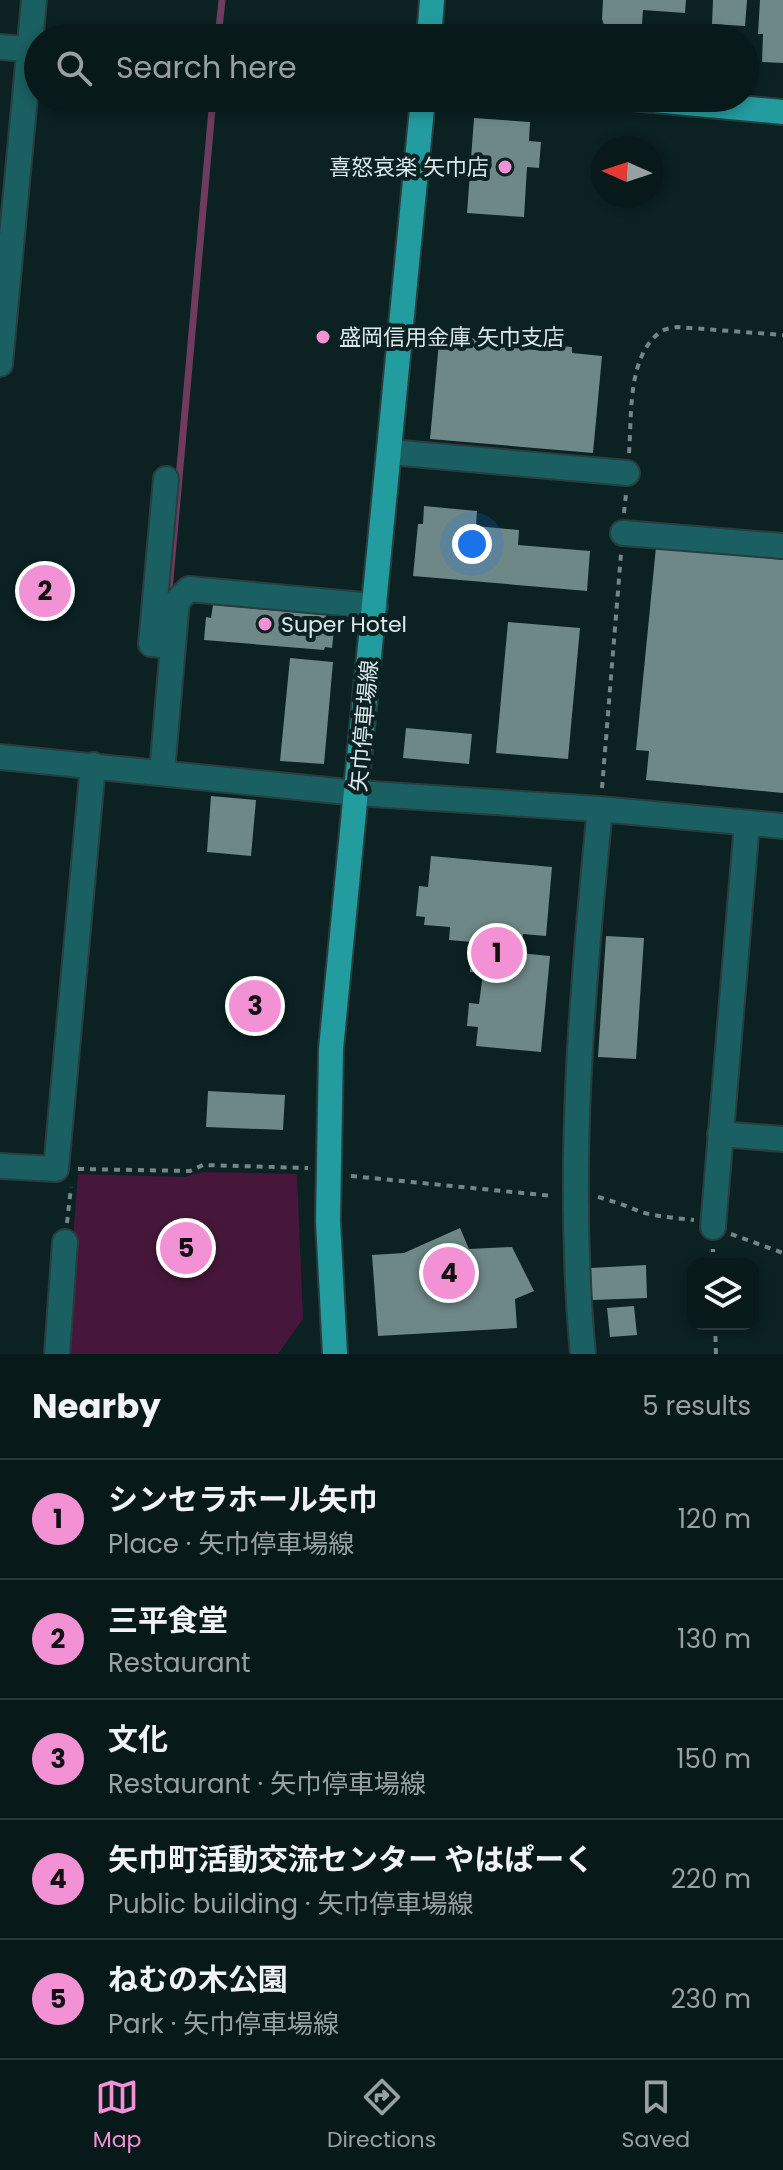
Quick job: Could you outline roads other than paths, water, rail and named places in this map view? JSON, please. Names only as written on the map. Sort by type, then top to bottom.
[{"type":"main road","points":[[430,24],[432,0]]},
{"type":"main road","points":[[759,110],[783,112]]},
{"type":"main road","name":"矢巾停車場線","points":[[335,1354],[328,1221],[331,1049],[422,112]]},
{"type":"street","points":[[34,0],[34,24]]},
{"type":"street","points":[[0,47],[24,48]]},
{"type":"street","points":[[0,364],[26,112]]},
{"type":"street","points":[[390,452],[627,473]]},
{"type":"street","points":[[166,479],[151,644],[167,645]]},
{"type":"street","points":[[623,533],[783,546]]},
{"type":"street","points":[[162,772],[167,645],[177,601],[189,589],[375,606]]},
{"type":"street","points":[[0,757],[357,793],[600,809],[783,826]]},
{"type":"street","points":[[0,1166],[64,1169],[93,765]]},
{"type":"street","points":[[583,1354],[577,1199],[581,1050],[600,809]]},
{"type":"street","points":[[713,1227],[747,823]]},
{"type":"street","points":[[720,1134],[783,1139]]},
{"type":"street","points":[[57,1354],[65,1242]]},
{"type":"waterway","points":[[219,24],[222,0]]},
{"type":"waterway","points":[[168,601],[212,112]]},
{"type":"place","name":"喜怒哀楽 矢巾店","points":[[505,167]]},
{"type":"place","name":"盛岡信用金庫 矢巾支店","points":[[323,337]]},
{"type":"place","name":"三平食堂","points":[[45,591]]},
{"type":"place","name":"Super Hotel","points":[[265,624]]},
{"type":"place","name":"シンセラホール矢巾","points":[[497,953]]},
{"type":"place","name":"文化","points":[[255,1006]]},
{"type":"place","name":"ねむの木公園","points":[[186,1248]]},
{"type":"place","name":"矢巾町活動交流センター やはぱーく","points":[[449,1273]]}]
